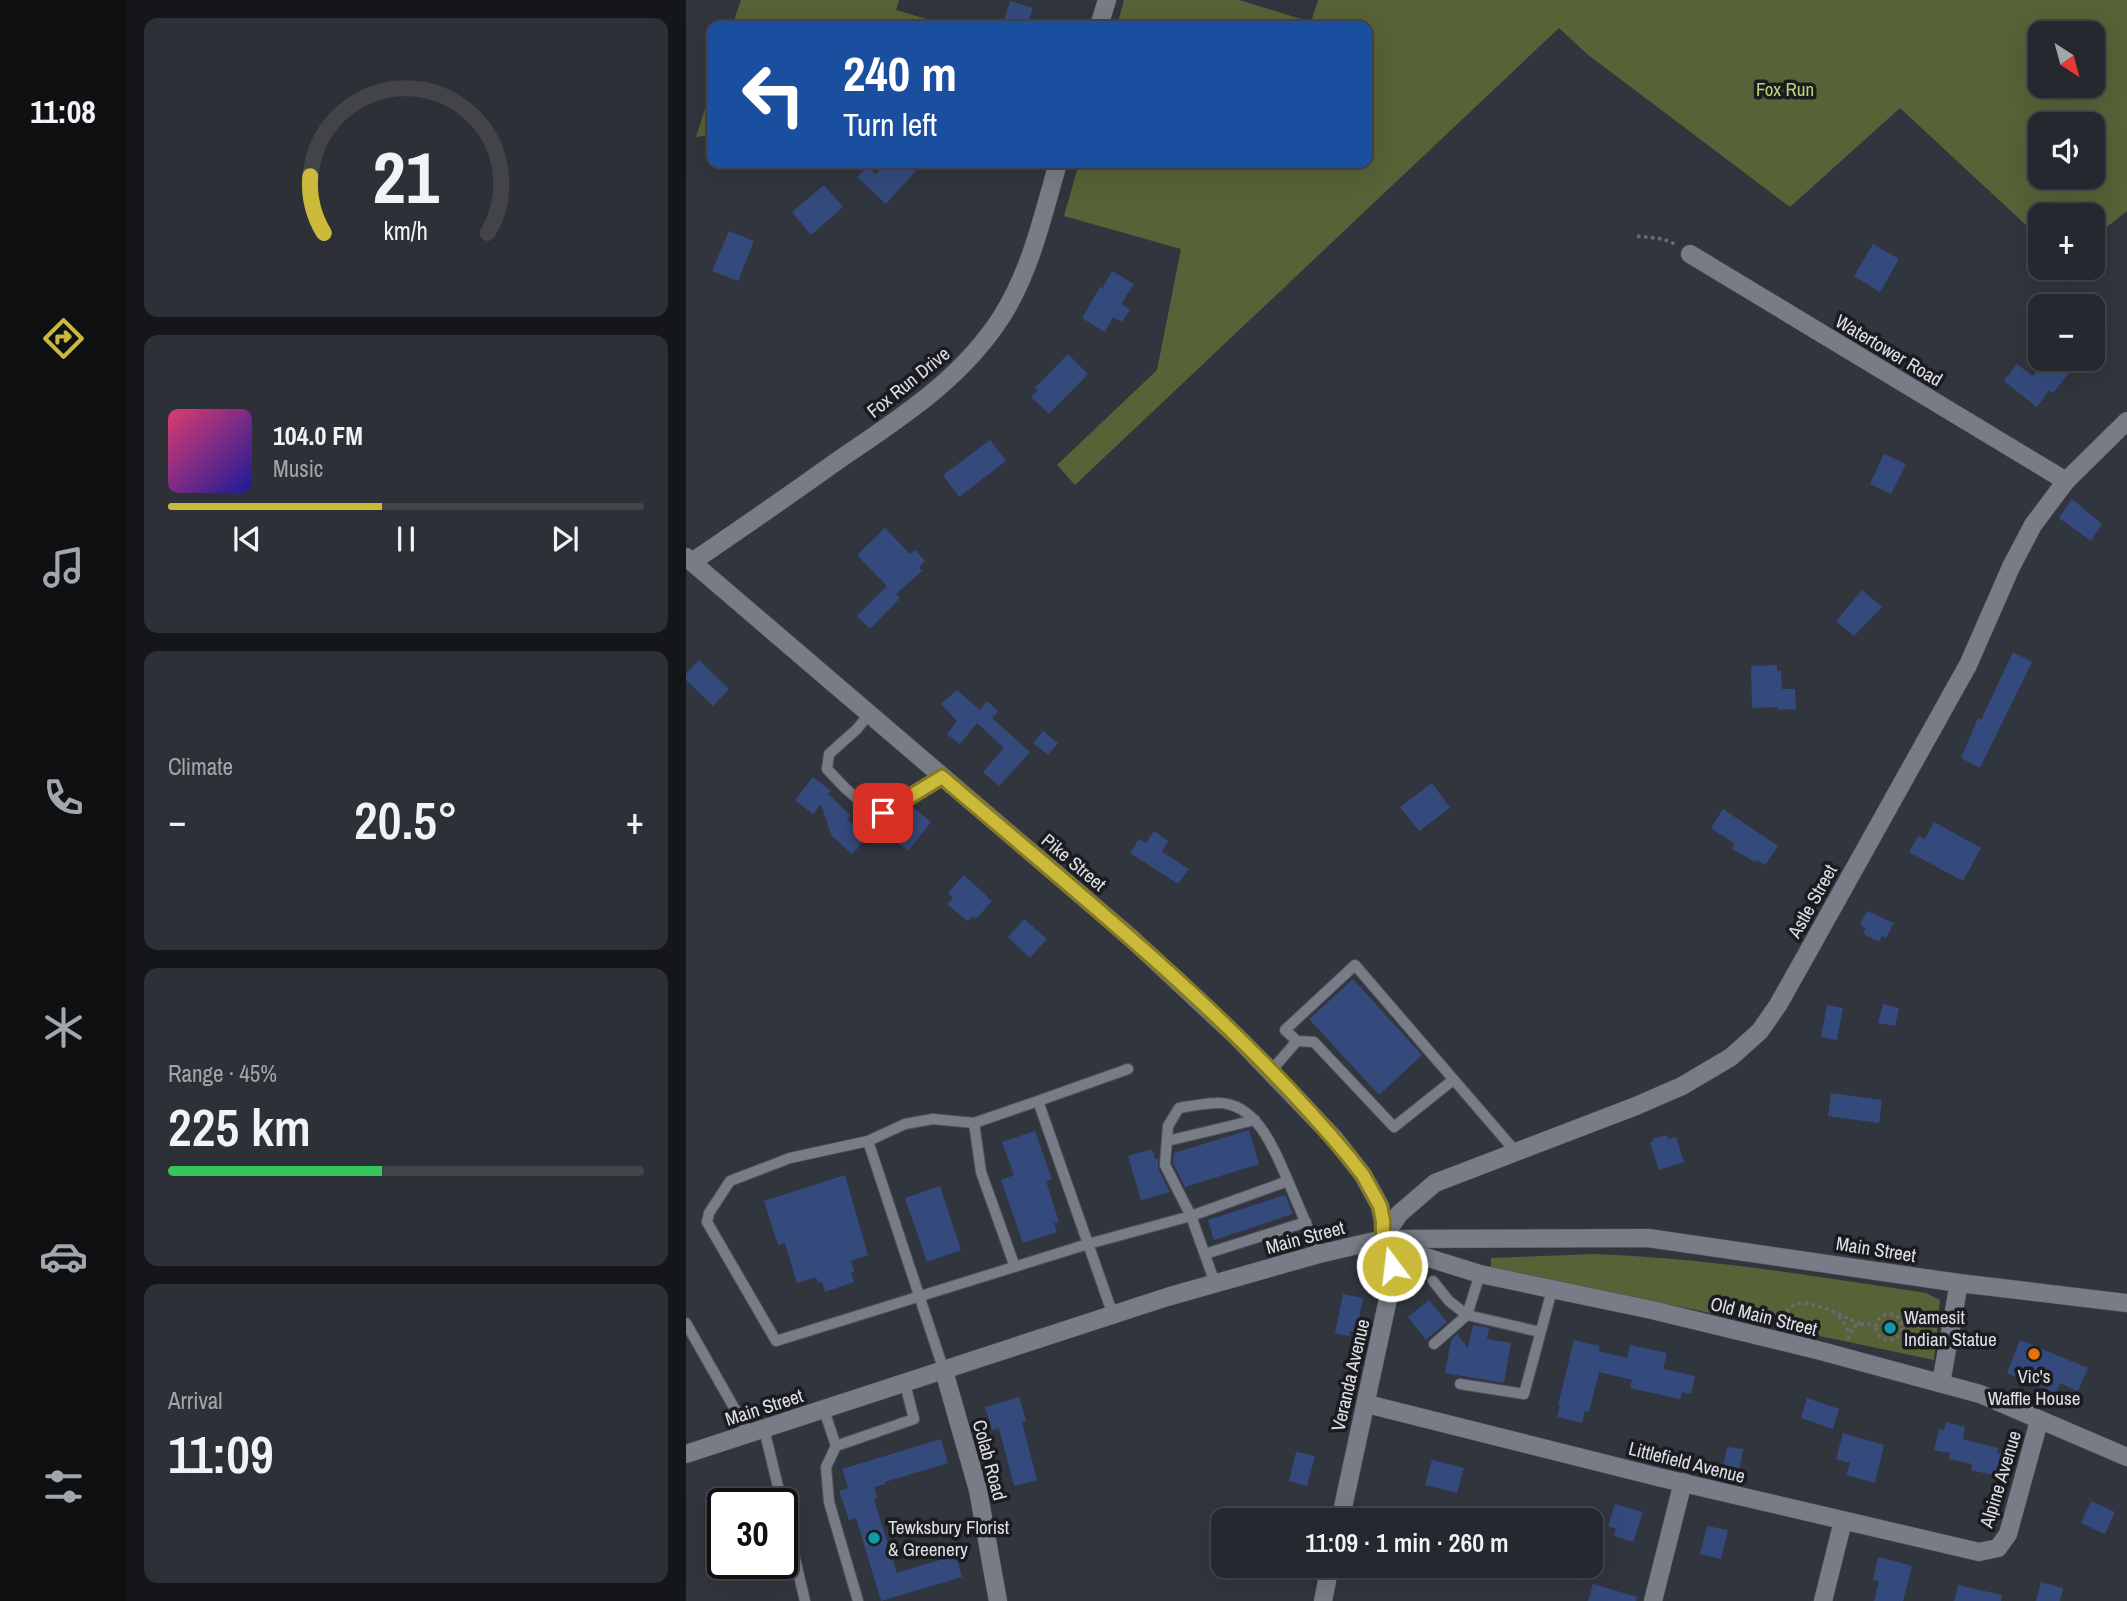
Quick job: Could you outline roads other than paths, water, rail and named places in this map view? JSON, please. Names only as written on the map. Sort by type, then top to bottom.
[{"type":"street","points":[[1101,21],[1107,0]]},
{"type":"street","name":"Fox Run Drive","points":[[689,559],[921,403],[965,364],[995,326],[1016,292],[1028,265],[1057,168]]},
{"type":"street","name":"Watertower Road","points":[[1690,254],[2066,481]]},
{"type":"street","name":"Astle Street","points":[[1383,1239],[1399,1214],[1435,1183],[1648,1101],[1702,1076],[1741,1049],[1760,1031],[1778,1005],[1968,665],[2028,535],[2045,507],[2066,481],[2127,421]]},
{"type":"street","name":"Pike Street","points":[[689,559],[1130,937],[1211,1012],[1334,1139],[1363,1175],[1380,1206],[1383,1239]]},
{"type":"street","name":"Main Street","points":[[686,1454],[1215,1283],[1383,1239],[1648,1238],[1959,1283],[2127,1303]]},
{"type":"street","name":"Old Main Street","points":[[1383,1239],[1419,1255],[1480,1273],[1652,1310],[1844,1357],[1980,1394],[2127,1457]]},
{"type":"street","name":"Veranda Avenue","points":[[1343,1508],[1391,1285],[1392,1266],[1383,1239]]},
{"type":"street","points":[[1941,1383],[1959,1283]]},
{"type":"street","name":"Colab Road","points":[[944,1371],[978,1490],[998,1601]]},
{"type":"street","name":"Littlefield Avenue","points":[[1367,1404],[1843,1521],[1979,1552],[1998,1548]]},
{"type":"street","name":"Alpine Avenue","points":[[1998,1548],[2008,1534],[2039,1421]]},
{"type":"street","points":[[1653,1601],[1683,1482]]},
{"type":"street","points":[[1823,1601],[1843,1521]]},
{"type":"street","points":[[1323,1601],[1328,1578]]},
{"type":"lane","points":[[869,714],[857,729],[829,754],[827,761],[827,769],[864,805],[874,813],[883,813],[942,777]]},
{"type":"lane","points":[[1453,1080],[1394,1127],[1314,1042],[1297,1041],[1286,1030],[1355,965],[1516,1152]]},
{"type":"lane","points":[[1270,1072],[1297,1041]]},
{"type":"lane","points":[[1128,1069],[974,1123],[933,1119],[905,1124],[868,1140],[790,1158],[730,1181],[709,1213],[707,1223],[776,1341],[1088,1244],[1191,1216],[1288,1181]]},
{"type":"lane","points":[[1038,1101],[1113,1315]]},
{"type":"lane","points":[[1215,1283],[1191,1216],[1165,1165],[1168,1126],[1179,1108],[1219,1102],[1234,1105],[1255,1120],[1274,1148],[1318,1254]]},
{"type":"lane","points":[[1167,1141],[1255,1120]]},
{"type":"lane","points":[[974,1123],[981,1172],[1014,1267]]},
{"type":"lane","points":[[868,1140],[944,1371]]},
{"type":"lane","points":[[1205,1254],[1306,1222]]},
{"type":"lane","points":[[1434,1344],[1466,1315],[1480,1273]]},
{"type":"lane","points":[[1433,1281],[1448,1301],[1466,1315],[1540,1332]]},
{"type":"lane","points":[[1460,1384],[1524,1394],[1552,1290]]},
{"type":"lane","points":[[686,1323],[757,1432],[776,1488]]},
{"type":"lane","points":[[836,1446],[914,1419],[905,1384]]},
{"type":"lane","points":[[824,1410],[836,1446],[826,1467],[828,1502],[858,1601]]},
{"type":"lane","points":[[798,1571],[805,1601]]},
{"type":"place","name":"Wamesit Indian Statue","points":[[1890,1328]]},
{"type":"place","name":"Vic's Waffle House","points":[[2034,1354]]},
{"type":"place","name":"Tewksbury Florist & Greenery","points":[[874,1538]]},
{"type":"park label","name":"Fox Run","points":[[1785,89]]}]
